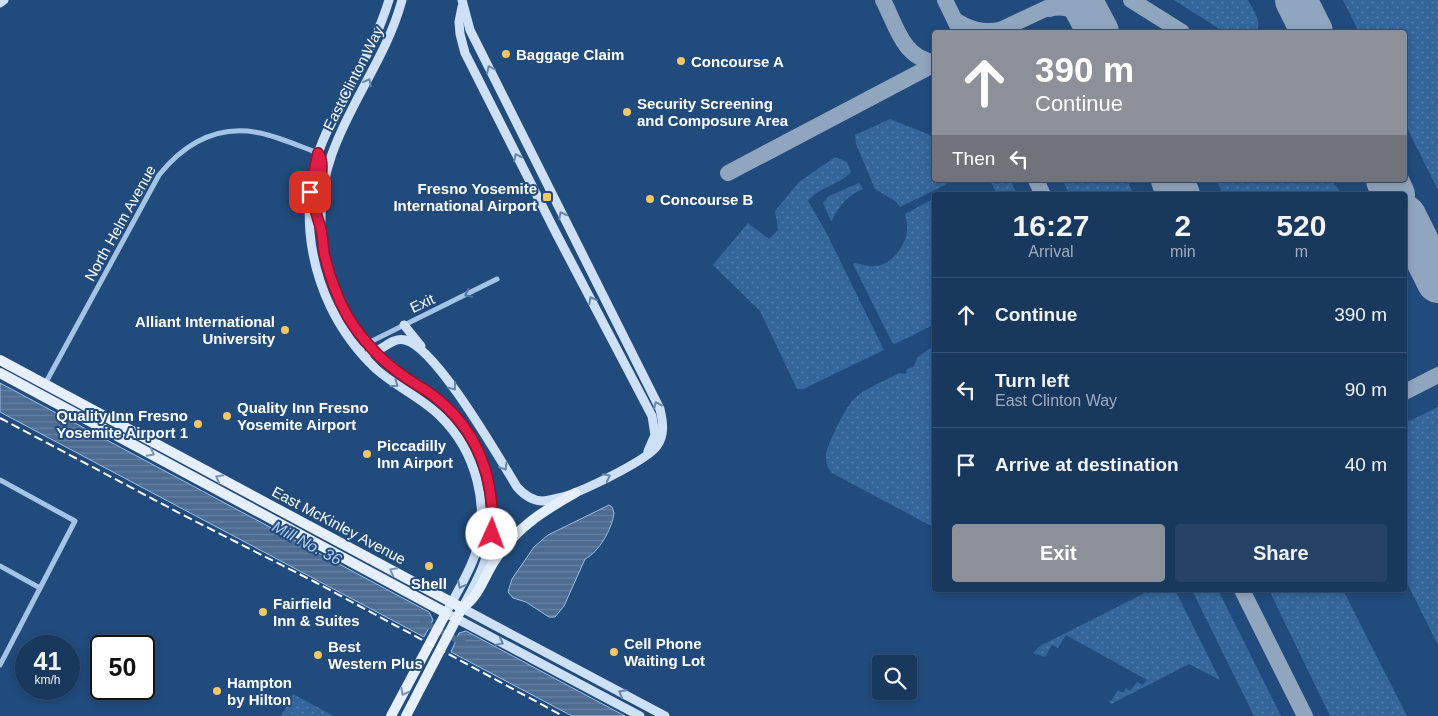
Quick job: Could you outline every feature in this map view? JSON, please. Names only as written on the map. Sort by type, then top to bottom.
[{"type":"main road","points":[[0,3],[4,0]]},
{"type":"main road","name":"East Clinton Way","points":[[389,0],[375,40],[327,131],[318,153],[310,192],[310,231],[320,282],[333,312],[347,335],[386,378],[420,400],[440,416],[456,434],[472,466],[481,500],[480,536],[470,568],[446,613]]},
{"type":"main road","name":"East Clinton Way","points":[[402,0],[385,49],[338,137],[331,156],[323,192],[321,231],[326,261],[337,293],[348,316],[375,352],[397,371],[434,396],[455,415],[471,437],[486,471],[493,508],[490,546],[482,570],[462,608]]},
{"type":"main road","points":[[406,716],[462,608],[473,600],[497,557],[520,530],[532,519],[575,493],[640,461],[650,453],[660,440],[663,425],[660,409],[470,30],[462,2]]},
{"type":"main road","points":[[462,2],[459,28],[465,53],[572,264],[652,416],[655,434],[653,442],[640,461]]},
{"type":"main road","points":[[318,153],[322,162],[316,214],[321,231]]},
{"type":"main road","points":[[572,264],[584,258]]},
{"type":"main road","points":[[404,325],[463,401],[521,493],[532,499],[542,501],[575,493]]},
{"type":"main road","points":[[360,351],[375,352],[391,342],[404,340],[416,345],[433,361]]},
{"type":"main road","name":"East McKinley Avenue","points":[[0,360],[665,716]]},
{"type":"main road","points":[[0,368],[38,387],[45,384]]},
{"type":"main road","name":"East McKinley Avenue","points":[[0,373],[640,716]]},
{"type":"main road","points":[[218,489],[247,499],[295,524],[302,522]]},
{"type":"main road","points":[[391,716],[446,613]]},
{"type":"street","name":"North Helm Avenue","points":[[45,384],[156,182],[167,165],[178,154],[199,140],[222,133],[239,131],[249,131],[269,136],[318,153]]},
{"type":"street","name":"Exit","points":[[360,351],[368,343],[497,279]]},
{"type":"street","points":[[0,480],[75,521],[0,665]]},
{"type":"street","points":[[0,566],[40,588]]},
{"type":"street","points":[[0,648],[7,652]]},
{"type":"shaded area","points":[[1174,0],[1248,0],[1258,20],[1257,30],[1221,30]]},
{"type":"shaded area","points":[[1343,0],[1438,0],[1438,190],[1407,128],[1407,30],[1358,30]]},
{"type":"shaded area","points":[[890,119],[928,134],[932,137],[932,182],[949,182],[900,207],[895,201],[875,189],[856,144],[855,135]]},
{"type":"shaded area","points":[[835,157],[847,162],[851,172],[846,177],[818,192],[808,201],[825,230],[884,350],[803,389],[797,389],[760,311],[713,265],[748,223],[769,239],[778,230],[775,211],[799,182]]},
{"type":"shaded area","points":[[991,182],[1011,182],[1016,192],[996,192]]},
{"type":"shaded area","points":[[1063,182],[1128,182],[1133,192],[1068,192]]},
{"type":"shaded area","points":[[1217,182],[1333,182],[1341,192],[1222,192]]},
{"type":"shaded area","points":[[859,183],[863,189],[844,202],[831,221],[823,203],[829,196]]},
{"type":"shaded area","points":[[932,200],[932,326],[895,344],[892,342],[853,264],[874,266],[886,263],[892,259],[901,248],[906,236],[905,214]]},
{"type":"shaded area","points":[[932,347],[932,526],[832,473],[826,460],[830,443],[837,427],[853,400],[869,388],[899,373],[906,374],[907,369],[913,367],[918,357]]},
{"type":"shaded area","points":[[0,383],[429,612],[433,620],[424,637],[0,412]]},
{"type":"shaded area","points":[[1438,407],[1438,645],[1407,583],[1407,422]]},
{"type":"shaded area","points":[[609,505],[614,513],[608,533],[600,546],[585,559],[564,606],[555,617],[549,617],[526,602],[513,598],[508,592],[512,579],[534,547],[548,535]]},
{"type":"shaded area","points":[[1147,592],[1176,592],[1220,680],[1189,664],[1111,704],[1108,700],[1111,701],[1118,690],[1123,693],[1126,688],[1130,691],[1137,682],[1143,685],[1147,680],[1066,635],[1058,648],[1052,645],[1045,657],[1033,653],[1040,646]]},
{"type":"shaded area","points":[[1193,592],[1219,592],[1281,716],[1254,716]]},
{"type":"shaded area","points":[[1270,592],[1344,592],[1407,716],[1330,716]]},
{"type":"shaded area","points":[[466,631],[625,716],[572,716],[451,652],[459,633]]},
{"type":"shaded area","points":[[293,694],[334,716],[281,716]]},
{"type":"waterway","name":"Mill No. 36","points":[[423,622],[463,643]]},
{"type":"taxiway","points":[[883,0],[908,48],[915,55],[932,61]]},
{"type":"taxiway","points":[[945,0],[959,29]]},
{"type":"taxiway","points":[[1000,30],[1064,0]]},
{"type":"taxiway","points":[[1131,0],[1179,30]]},
{"type":"taxiway","points":[[1049,9],[1064,8],[1077,12],[1096,30]]},
{"type":"taxiway","points":[[1296,30],[1300,22],[1300,8]]},
{"type":"taxiway","points":[[955,20],[977,30]]},
{"type":"taxiway","points":[[728,173],[932,66]]},
{"type":"taxiway","points":[[1037,182],[1042,192]]},
{"type":"taxiway","points":[[1407,391],[1438,375]]},
{"type":"taxiway","points":[[1243,592],[1305,716]]},
{"type":"runway","points":[[1081,0],[1097,30]]},
{"type":"runway","points":[[1296,0],[1311,30]]},
{"type":"runway","points":[[1173,182],[1178,192]]},
{"type":"runway","points":[[1388,182],[1393,192]]},
{"type":"runway","points":[[1407,220],[1438,282]]},
{"type":"railway","points":[[0,418],[183,515],[315,582],[563,716]]},
{"type":"place","name":"Baggage Claim","points":[[506,54]]},
{"type":"place","name":"Concourse A","points":[[681,61]]},
{"type":"place","name":"Security Screening and Composure Area","points":[[627,112]]},
{"type":"place","name":"Fresno Yosemite International Airport","points":[[547,197]]},
{"type":"place","name":"Concourse B","points":[[650,199]]},
{"type":"place","name":"Alliant International University","points":[[285,330]]},
{"type":"place","name":"Quality Inn Fresno Yosemite Airport","points":[[227,416]]},
{"type":"place","name":"Quality Inn Fresno Yosemite Airport 1","points":[[198,424]]},
{"type":"place","name":"Piccadilly Inn Airport","points":[[367,454]]},
{"type":"place","name":"Shell","points":[[429,566]]},
{"type":"place","name":"Fairfield Inn & Suites","points":[[263,612]]},
{"type":"place","name":"Cell Phone Waiting Lot","points":[[614,652]]},
{"type":"place","name":"Best Western Plus","points":[[318,655]]},
{"type":"place","name":"Hampton by Hilton","points":[[217,691]]},
{"type":"route","points":[[310,192],[318,153],[322,159],[322,165],[316,214],[328,270],[339,298],[353,324],[372,348],[390,366],[434,396],[463,424],[478,448],[489,482],[493,508],[492,534]]}]
